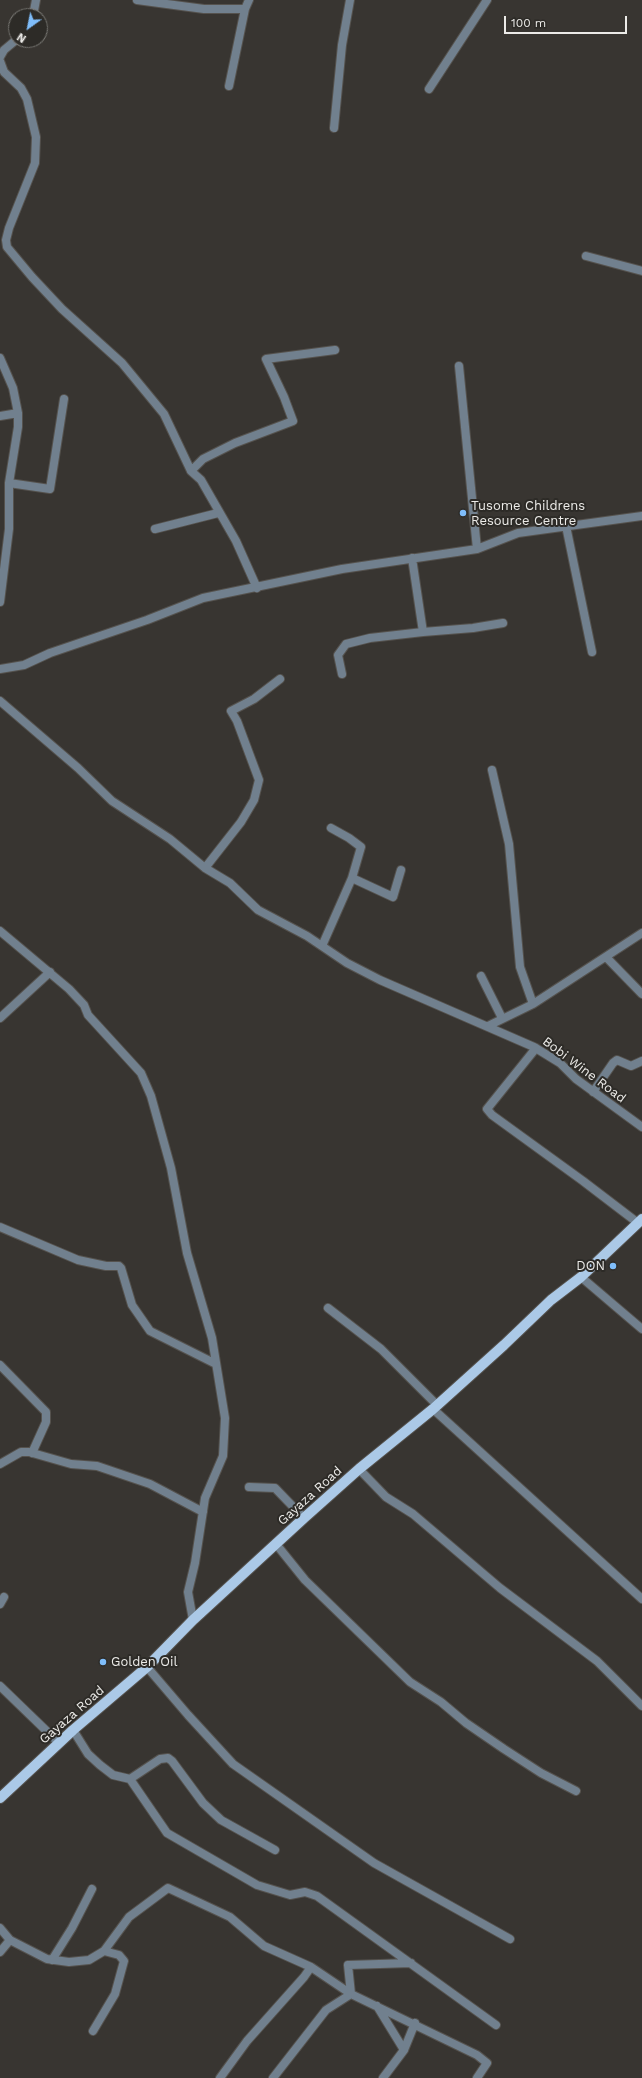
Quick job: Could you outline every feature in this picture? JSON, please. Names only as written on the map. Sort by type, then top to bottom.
[{"type":"main road","name":"Gayaza Road","points":[[0,1798],[73,1730],[147,1667],[193,1620],[304,1518],[435,1407],[504,1345],[551,1300],[581,1277],[640,1221]]},
{"type":"street","points":[[137,0],[204,9],[246,9]]},
{"type":"street","points":[[229,86],[249,0]]},
{"type":"street","points":[[334,128],[342,45],[350,0]]},
{"type":"street","points":[[429,89],[487,0]]},
{"type":"street","points":[[0,57],[8,47]]},
{"type":"street","points":[[0,61],[4,72],[21,88],[27,99],[36,137],[35,162],[9,228],[6,240],[7,247],[32,277],[62,309],[122,363],[164,414],[191,471],[201,480],[236,541],[257,588]]},
{"type":"street","points":[[586,256],[642,271]]},
{"type":"street","points":[[191,471],[202,460],[236,443],[293,421],[284,397],[266,359],[335,350]]},
{"type":"street","points":[[0,358],[13,388],[18,413],[18,427],[9,483],[9,529],[0,602]]},
{"type":"street","points":[[459,366],[477,549]]},
{"type":"street","points":[[9,483],[50,489],[64,400]]},
{"type":"street","points":[[0,416],[18,413]]},
{"type":"street","points":[[155,529],[218,512]]},
{"type":"street","points":[[0,669],[24,665],[50,653],[147,620],[203,598],[257,588],[342,569],[477,549],[518,533],[642,518]]},
{"type":"street","points":[[566,526],[592,652]]},
{"type":"street","points":[[412,558],[423,632]]},
{"type":"street","points":[[342,674],[338,655],[346,644],[370,638],[473,628],[503,623]]},
{"type":"street","points":[[205,868],[241,822],[254,800],[259,780],[237,721],[231,711],[254,699],[280,679]]},
{"type":"street","name":"Bobi Wine Road","points":[[0,700],[78,768],[112,801],[170,839],[205,868],[230,883],[258,910],[307,936],[380,980],[536,1048],[560,1063],[576,1079],[642,1127]]},
{"type":"street","points":[[492,770],[509,844],[520,967],[533,1004]]},
{"type":"street","points":[[322,946],[352,878],[361,847],[331,828]]},
{"type":"street","points":[[352,878],[393,897],[401,870]]},
{"type":"street","points":[[0,931],[50,972],[84,1005],[88,1015],[141,1072],[151,1096],[171,1168],[187,1253],[206,1314],[225,1418],[223,1456],[205,1498],[188,1592],[193,1620]]},
{"type":"street","points":[[488,1026],[533,1004],[606,958],[642,933]]},
{"type":"street","points":[[606,958],[642,994]]},
{"type":"street","points":[[0,1018],[50,972]]},
{"type":"street","points":[[481,976],[502,1018]]},
{"type":"street","points":[[536,1048],[487,1109],[492,1115],[640,1221]]},
{"type":"street","points":[[593,1092],[613,1063],[617,1060],[631,1066],[642,1061]]},
{"type":"street","points":[[0,1227],[78,1260],[106,1266],[119,1266],[121,1268],[132,1305],[150,1331],[216,1364]]},
{"type":"street","points":[[581,1277],[642,1328]]},
{"type":"street","points":[[328,1308],[381,1349],[435,1407],[642,1599]]},
{"type":"street","points":[[0,1365],[46,1412],[46,1422],[32,1453]]},
{"type":"street","points":[[0,1463],[21,1452],[53,1457],[71,1464],[97,1466],[129,1476],[161,1490],[203,1512]]},
{"type":"street","points":[[360,1469],[386,1497],[413,1514],[500,1588],[597,1661],[642,1706]]},
{"type":"street","points":[[249,1487],[274,1488],[304,1518]]},
{"type":"street","points":[[276,1544],[305,1580],[410,1682],[504,1749],[541,1773],[576,1791]]},
{"type":"street","points":[[147,1667],[233,1764],[374,1863],[510,1939]]},
{"type":"street","points":[[0,1686],[59,1743]]},
{"type":"street","points":[[73,1730],[88,1754],[100,1766],[112,1775],[130,1779],[167,1833],[257,1885],[290,1896],[305,1892],[317,1896],[496,2025]]},
{"type":"street","points":[[130,1779],[160,1759],[168,1758],[172,1761],[203,1803],[221,1820],[275,1850]]},
{"type":"street","points":[[0,1928],[10,1940],[29,1951],[52,1960],[69,1962],[89,1960],[104,1951],[129,1917],[168,1888],[230,1917],[264,1946],[312,1967],[351,1994],[415,2023],[486,2060],[487,2066],[477,2078]]},
{"type":"street","points":[[52,1960],[72,1928],[92,1889]]},
{"type":"street","points":[[0,1952],[10,1940]]},
{"type":"street","points":[[93,2031],[115,1994],[124,1962],[119,1955],[104,1951]]},
{"type":"street","points":[[351,1994],[348,1965],[411,1963]]},
{"type":"street","points":[[220,2078],[247,2041],[304,1978],[312,1967]]},
{"type":"street","points":[[273,2078],[326,2010],[351,1994]]},
{"type":"street","points":[[377,2006],[404,2050]]},
{"type":"street","points":[[383,2078],[404,2050],[415,2023]]},
{"type":"place","name":"Tusome Childrens Resource Centre","points":[[463,513]]},
{"type":"place","name":"DON","points":[[613,1266]]},
{"type":"place","name":"Golden Oil","points":[[103,1662]]}]
